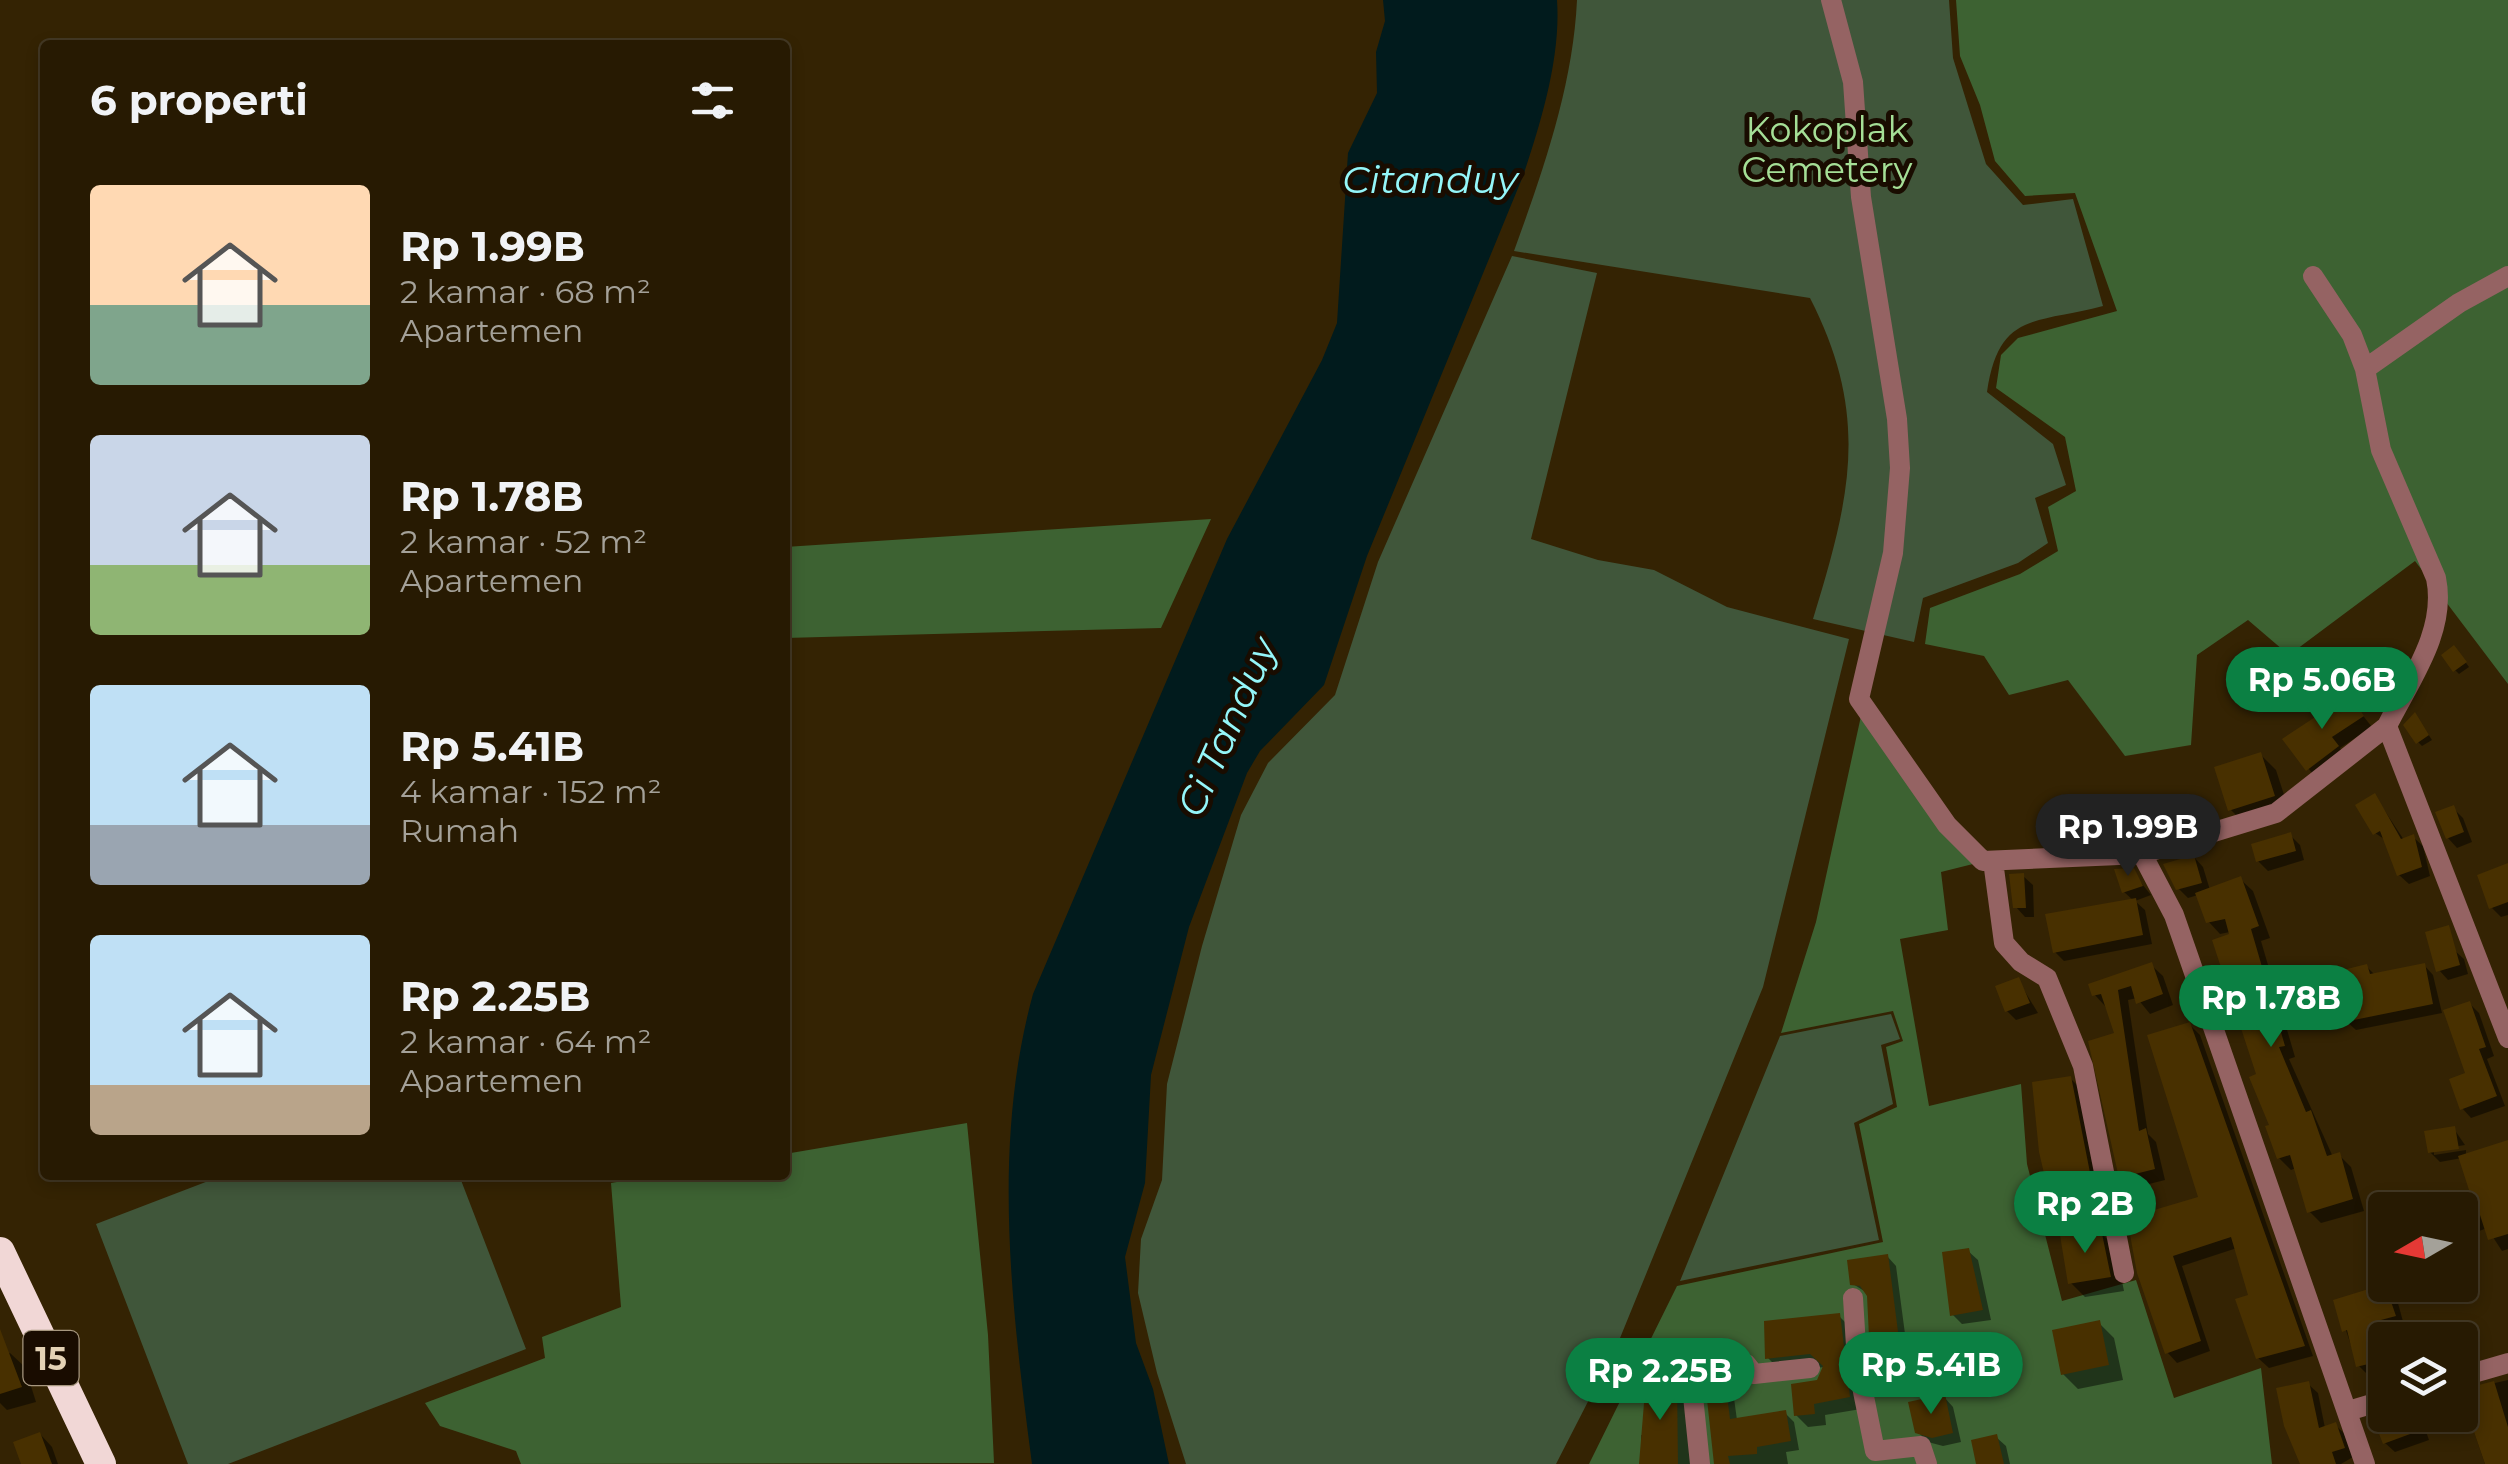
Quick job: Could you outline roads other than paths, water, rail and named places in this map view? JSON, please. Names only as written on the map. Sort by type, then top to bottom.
[{"type":"highway","name":"15","points":[[0,1252],[102,1464]]},
{"type":"street","points":[[1832,0],[1853,82],[1861,196],[1898,419],[1900,468],[1893,553],[1859,700],[1947,826],[1984,862],[2142,854],[2276,813],[2387,726],[2434,632],[2440,599],[2432,566],[2382,450],[2365,368],[2352,335],[2313,276]]},
{"type":"street","points":[[2365,368],[2508,276]]},
{"type":"street","points":[[2387,726],[2500,986],[2508,1038]]},
{"type":"street","points":[[2142,854],[2174,915],[2365,1464]]},
{"type":"street","points":[[1993,861],[2004,943],[2021,962],[2048,978],[2083,1066],[2124,1273]]},
{"type":"street","points":[[1853,1298],[1857,1362],[1875,1451],[1921,1446],[1927,1464]]},
{"type":"street","points":[[1700,1464],[1690,1367],[1746,1364],[1754,1374],[1810,1368]]},
{"type":"street","points":[[2478,1374],[2506,1369]]},
{"type":"street","points":[[2348,1411],[2368,1405]]},
{"type":"water","name":"Citanduy","points":[[1383,0],[1557,0],[1556,44],[1548,89],[1523,176],[1367,556],[1324,685],[1260,751],[1247,773],[1189,927],[1151,1075],[1145,1183],[1125,1257],[1136,1343],[1153,1389],[1169,1464],[1032,1464],[1012,1288],[1009,1169],[1012,1110],[1033,994],[1227,539],[1322,360],[1337,323],[1348,153],[1377,93],[1376,52],[1385,21]]},
{"type":"park label","name":"Kokoplak Cemetery","points":[[1827,149]]},
{"type":"water label","name":"Ci Tanduy","points":[[1227,727]]}]
